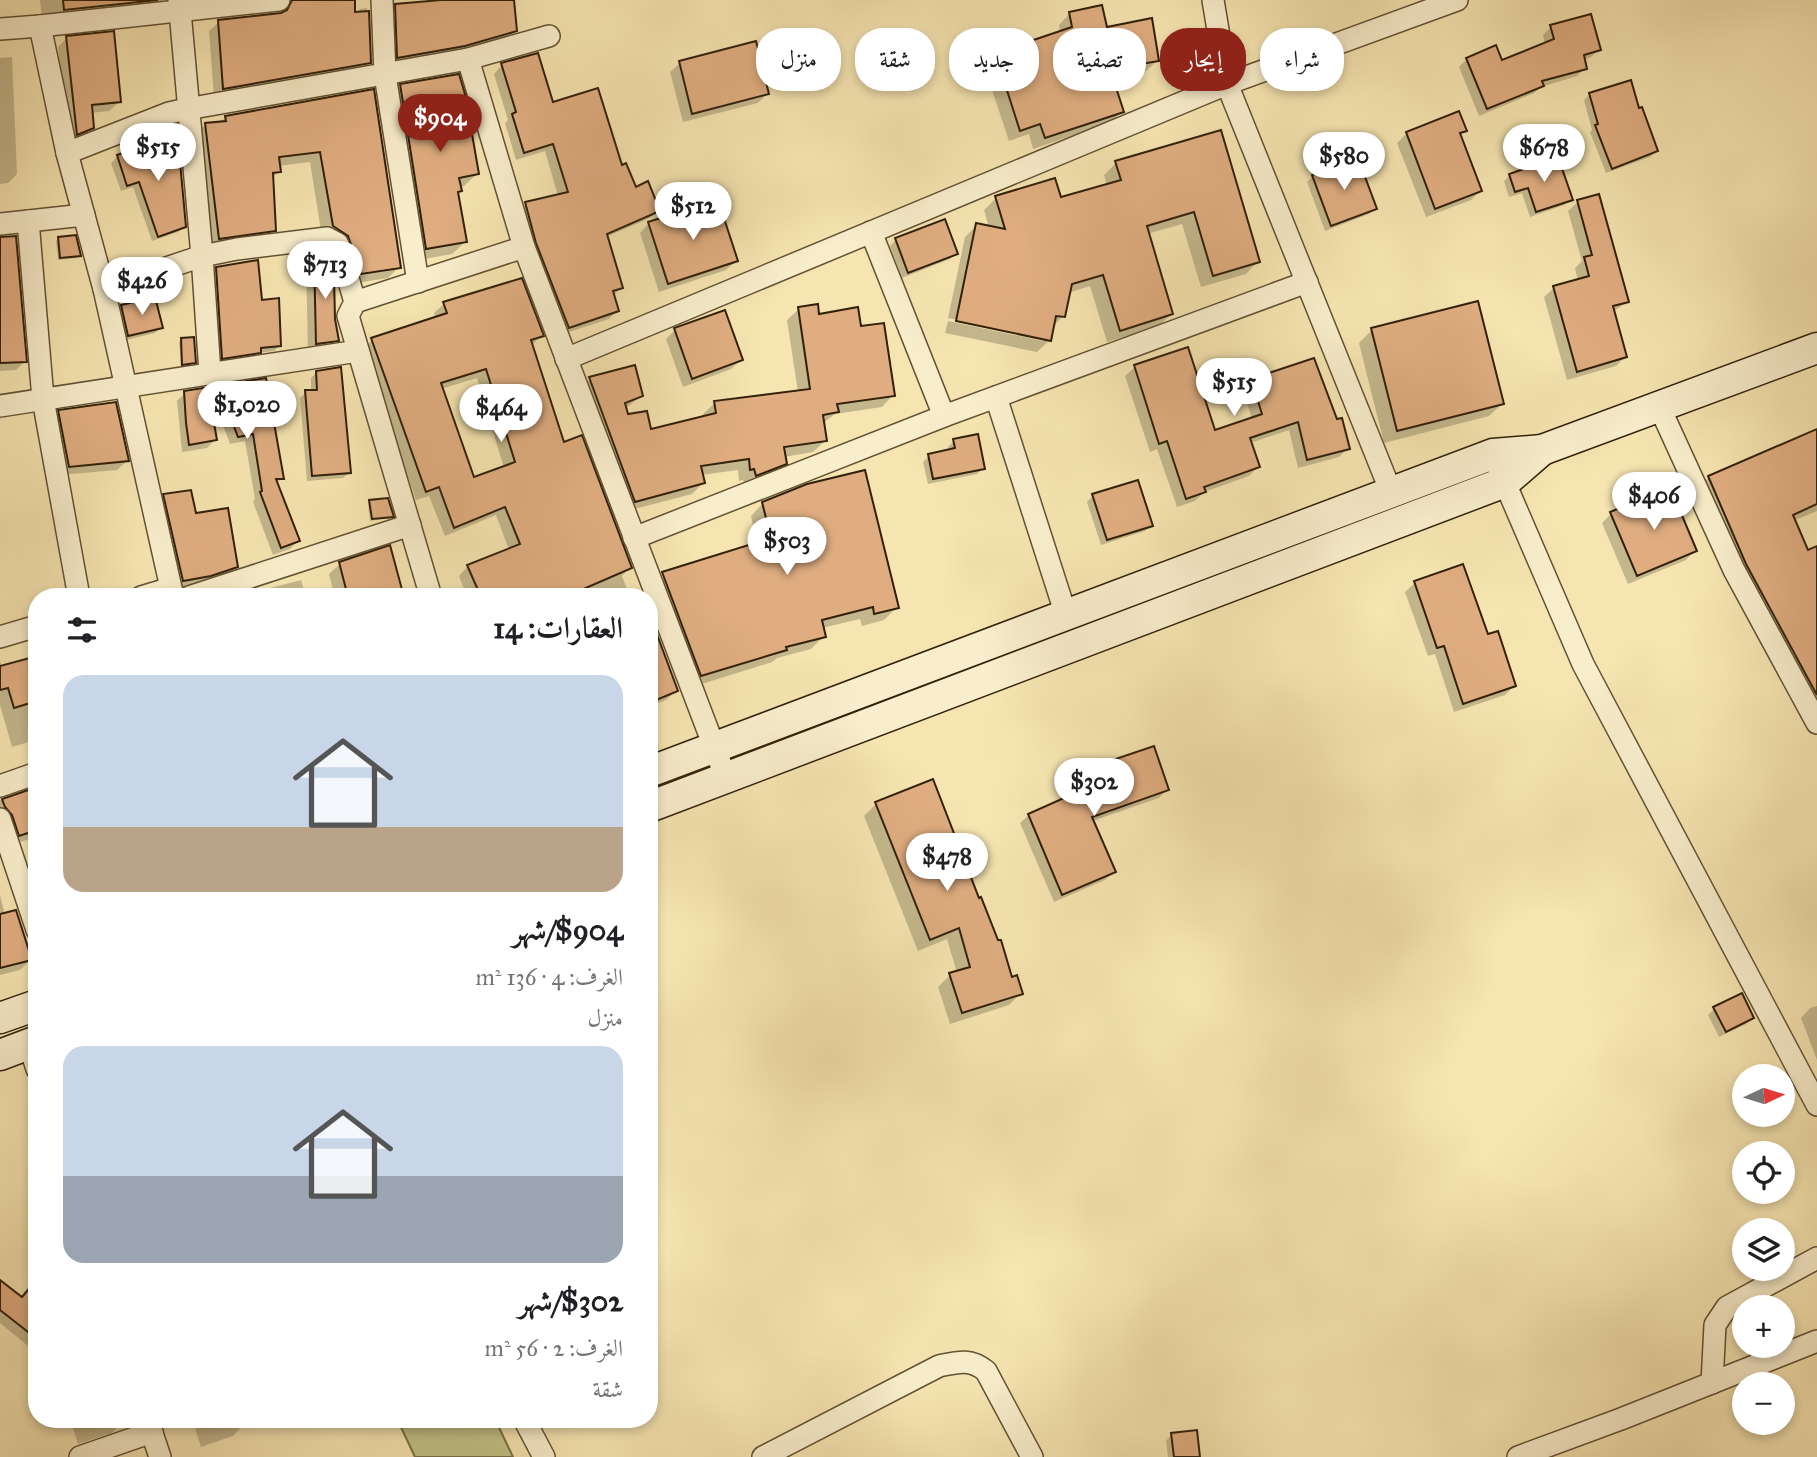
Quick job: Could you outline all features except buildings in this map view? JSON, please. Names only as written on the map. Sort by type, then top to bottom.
[{"type":"main road","points":[[658,769],[1493,454],[1542,450],[1817,348]]},
{"type":"main road","points":[[658,804],[1506,482],[1542,450]]},
{"type":"main road","points":[[0,1018],[28,1008]]},
{"type":"main road","points":[[0,1055],[28,1052]]},
{"type":"street","points":[[0,29],[40,26],[180,5],[279,0]]},
{"type":"street","points":[[382,0],[385,75],[418,282]]},
{"type":"street","points":[[1213,0],[1218,28]]},
{"type":"street","points":[[1246,77],[1457,0]]},
{"type":"street","points":[[180,5],[187,109],[202,256],[209,373]]},
{"type":"street","points":[[40,26],[67,153],[104,289],[125,386],[176,588]]},
{"type":"street","points":[[67,153],[169,113],[468,59],[549,36]]},
{"type":"street","points":[[468,59],[524,247],[653,588]]},
{"type":"street","points":[[566,359],[1210,91]]},
{"type":"street","points":[[1230,91],[1391,492]]},
{"type":"street","points":[[0,224],[84,215]]},
{"type":"street","points":[[28,221],[43,398],[77,588]]},
{"type":"street","points":[[872,232],[944,416]]},
{"type":"street","points":[[104,289],[202,256],[237,249],[327,238],[338,244],[355,302],[348,316],[428,588]]},
{"type":"street","points":[[355,302],[524,247]]},
{"type":"street","points":[[634,538],[944,416],[1307,282]]},
{"type":"street","points":[[0,405],[358,351]]},
{"type":"street","points":[[996,397],[1066,615]]},
{"type":"street","points":[[1659,407],[1734,570],[1817,723]]},
{"type":"street","points":[[1493,454],[1583,664],[1817,1105]]},
{"type":"street","points":[[198,588],[410,525]]},
{"type":"street","points":[[658,601],[726,778]]},
{"type":"street","points":[[0,638],[28,629]]},
{"type":"street","points":[[0,786],[28,776]]},
{"type":"street","points":[[0,818],[28,903]]},
{"type":"street","points":[[1712,1383],[1715,1325],[1727,1307],[1817,1258]]},
{"type":"street","points":[[1518,1457],[1817,1341]]},
{"type":"street","points":[[763,1457],[939,1366],[975,1362],[986,1371],[1032,1457]]},
{"type":"street","points":[[80,1457],[145,1428]]},
{"type":"street","points":[[151,1428],[160,1457]]},
{"type":"street","points":[[529,1428],[544,1457]]},
{"type":"green space","points":[[401,1428],[499,1428],[513,1457],[415,1457]]}]
